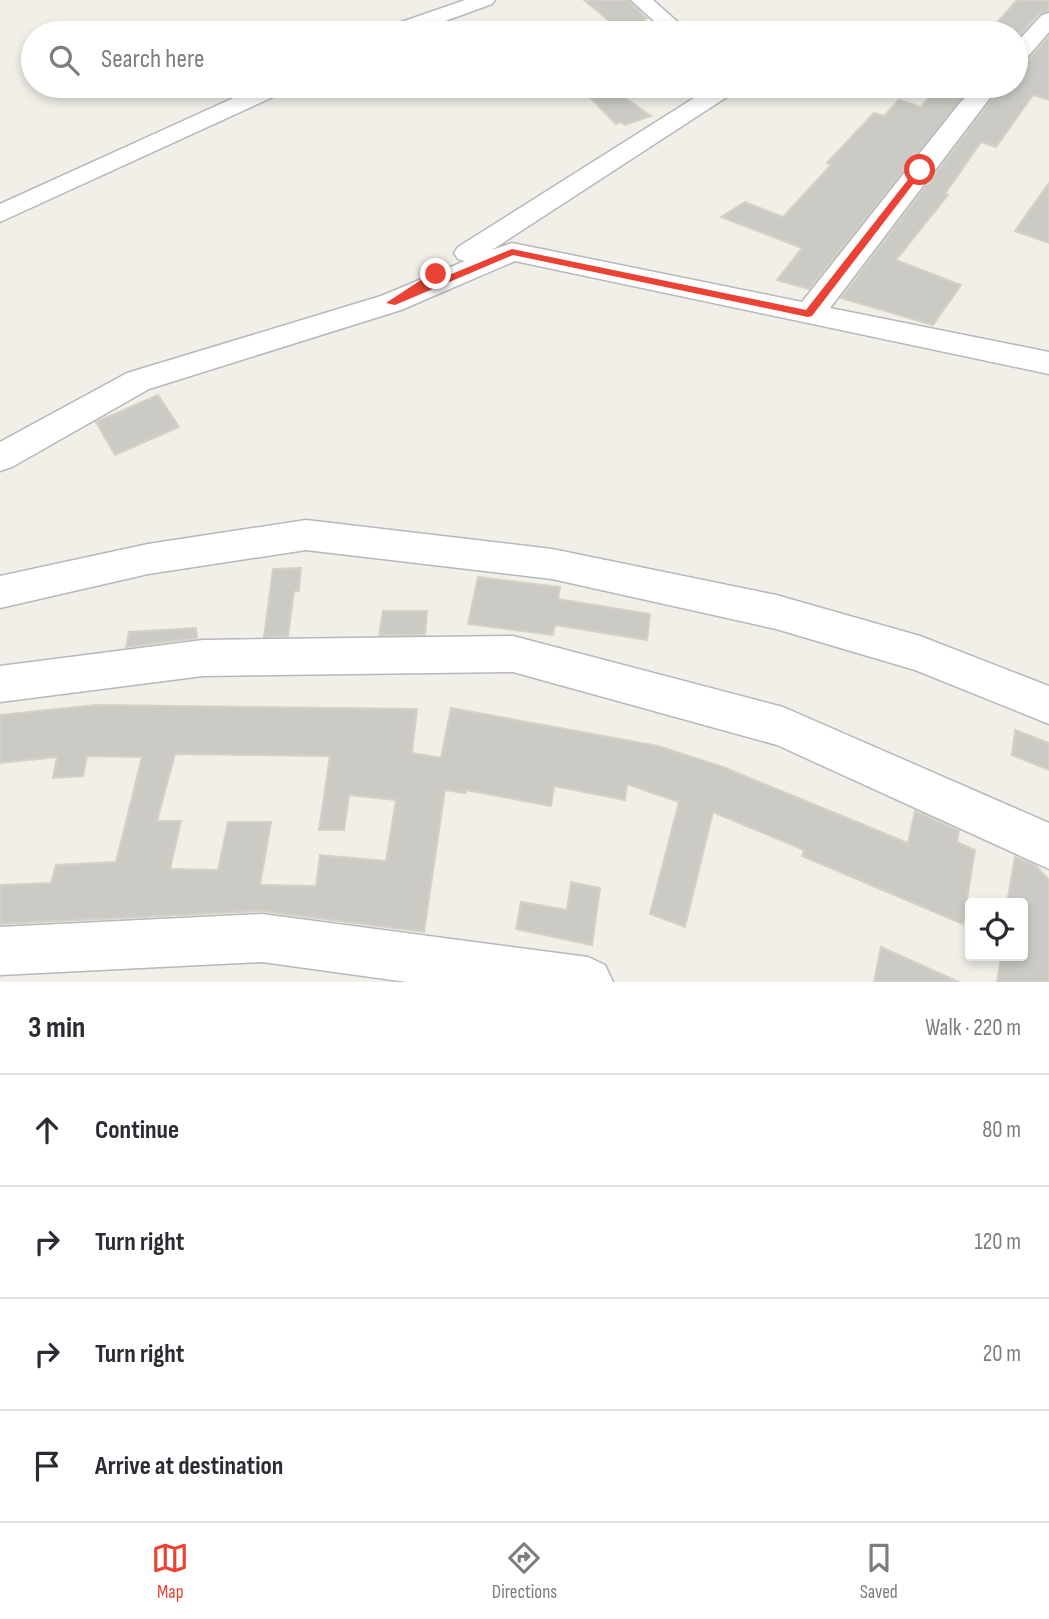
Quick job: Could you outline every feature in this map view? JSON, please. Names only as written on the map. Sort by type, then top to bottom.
[{"type":"street","points":[[426,21],[485,0]]},
{"type":"street","points":[[641,0],[665,21]]},
{"type":"street","points":[[1028,42],[1049,19]]},
{"type":"street","points":[[0,214],[252,98]]},
{"type":"street","points":[[391,303],[708,98]]},
{"type":"street","points":[[808,313],[977,98]]},
{"type":"street","points":[[0,458],[138,381],[391,303],[512,252],[1049,363]]},
{"type":"street","points":[[0,592],[148,559],[306,535],[552,564],[776,612],[920,654],[1049,705]]},
{"type":"street","points":[[0,684],[203,658],[513,654],[783,727],[1049,846]]},
{"type":"street","points":[[0,951],[262,938],[588,982]]},
{"type":"building","points":[[584,0],[628,0],[646,18],[643,19],[646,21],[609,21]]},
{"type":"building","points":[[1017,0],[1049,0],[1049,11],[1040,13],[1028,26],[1028,21],[999,21]]},
{"type":"building","points":[[1049,36],[1049,100],[1033,95],[996,147],[981,142],[945,194],[948,195],[896,260],[961,285],[933,325],[841,298],[993,98],[1028,98],[1028,61]]},
{"type":"building","points":[[591,98],[625,98],[651,116],[625,125],[620,122],[616,124]]},
{"type":"building","points":[[929,98],[963,98],[809,289],[777,280],[802,248],[721,217],[745,202],[783,217],[831,165],[827,163],[874,113],[884,116],[899,100],[921,107]]},
{"type":"building","points":[[1049,183],[1049,243],[1015,231]]},
{"type":"building","points":[[158,395],[179,427],[115,455],[96,422]]},
{"type":"building","points":[[301,568],[299,591],[294,591],[288,636],[264,637],[273,569]]},
{"type":"building","points":[[478,577],[560,587],[558,599],[650,614],[647,640],[555,625],[553,635],[468,624]]},
{"type":"building","points":[[383,611],[427,611],[425,635],[379,635]]},
{"type":"building","points":[[196,628],[197,638],[126,647],[129,632]]},
{"type":"building","points":[[96,705],[417,709],[412,753],[441,758],[451,708],[658,746],[723,767],[908,843],[915,811],[959,831],[957,842],[975,850],[967,898],[965,898],[963,924],[802,856],[804,850],[713,812],[685,927],[650,914],[679,802],[627,784],[625,800],[554,786],[551,806],[466,790],[466,793],[445,790],[424,932],[262,911],[0,924],[0,885],[51,883],[56,865],[116,862],[142,757],[87,756],[83,776],[53,778],[57,757],[0,763],[0,715]],"holes":[[[175,754],[330,756],[319,830],[344,830],[349,795],[396,800],[386,861],[320,855],[316,886],[260,885],[271,822],[228,822],[218,870],[170,869],[181,821],[157,821]]]},
{"type":"building","points":[[1015,730],[1049,743],[1049,770],[1012,755]]},
{"type":"building","points":[[1015,857],[1035,865],[1049,880],[1049,982],[997,982],[1000,961],[1028,961],[1028,898],[1008,898]]},
{"type":"building","points":[[571,882],[600,888],[592,945],[516,929],[521,902],[567,910]]},
{"type":"building","points":[[881,947],[959,982],[874,982]]},
{"type":"route","points":[[436,274],[391,303],[512,252],[808,313],[920,170]]}]
